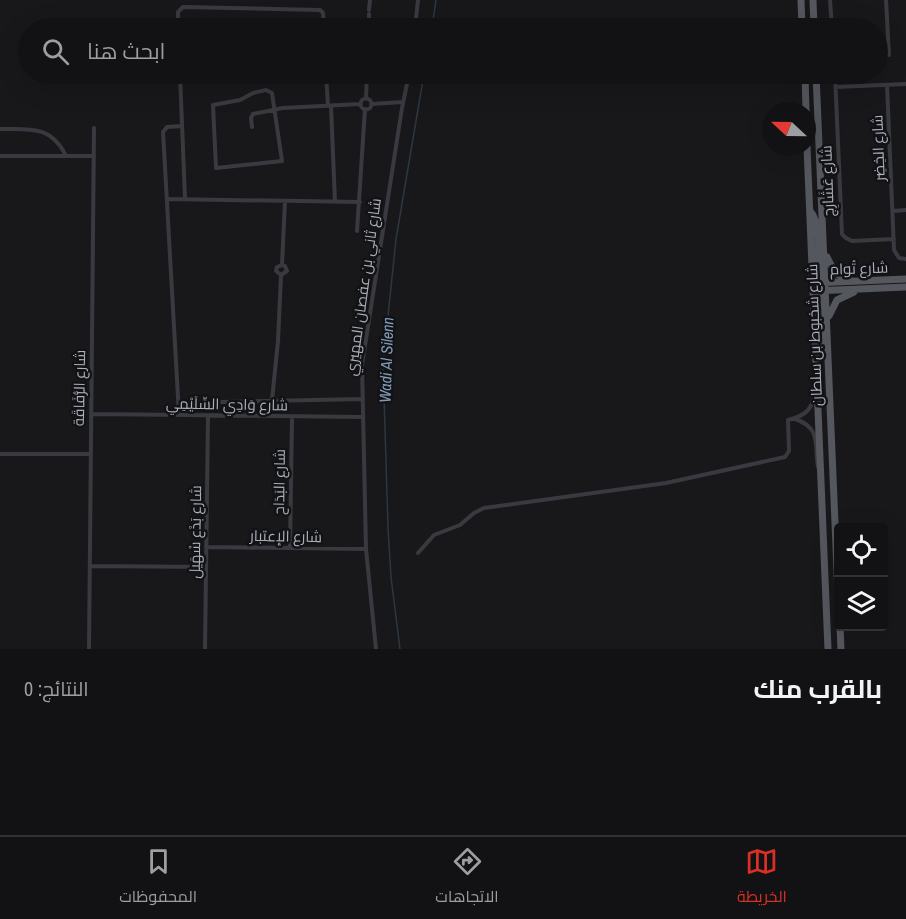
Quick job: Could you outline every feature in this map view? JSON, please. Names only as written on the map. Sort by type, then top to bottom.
[{"type":"main road","points":[[801,0],[802,18]]},
{"type":"main road","points":[[813,0],[814,18]]},
{"type":"main road","points":[[805,84],[806,102]]},
{"type":"main road","name":"شارع شخبوط بن سلطان","points":[[816,84],[823,245],[816,363],[828,649]]},
{"type":"main road","name":"شارع شخبوط بن سلطان","points":[[807,156],[810,210],[819,287],[827,324],[837,577]]},
{"type":"main road","points":[[823,245],[830,266],[835,273],[849,279],[866,282]]},
{"type":"main road","name":"شارع تُوام","points":[[819,287],[906,279]]},
{"type":"main road","points":[[842,290],[839,287],[842,284],[866,282]]},
{"type":"main road","points":[[819,287],[823,350],[828,364]]},
{"type":"main road","name":"شارع تُوام","points":[[819,287],[842,290],[906,288]]},
{"type":"main road","points":[[827,324],[833,305],[838,299],[862,290]]},
{"type":"main road","points":[[840,631],[841,649]]},
{"type":"street","points":[[369,18],[370,0]]},
{"type":"street","points":[[416,18],[418,0]]},
{"type":"street","points":[[830,0],[831,18]]},
{"type":"street","points":[[886,0],[887,18]]},
{"type":"street","points":[[178,18],[178,12],[183,7],[320,10],[323,18]]},
{"type":"street","points":[[888,37],[889,55]]},
{"type":"street","points":[[180,84],[185,199]]},
{"type":"street","points":[[327,84],[335,202]]},
{"type":"street","points":[[366,98],[367,84]]},
{"type":"street","name":"شارع ثاني بن عفصان المهيري","points":[[376,649],[366,549],[362,399],[364,347],[407,84]]},
{"type":"street","name":"شارع عَشَارِج","points":[[836,84],[843,234],[852,241],[894,239]]},
{"type":"street","points":[[836,87],[906,84]]},
{"type":"street","name":"شارع الخِضِر","points":[[887,85],[894,239],[896,256],[906,260]]},
{"type":"street","points":[[268,90],[272,93],[275,109],[283,157],[281,162],[218,169],[215,167],[213,105],[240,100],[256,92],[268,90]]},
{"type":"street","points":[[360,104],[361,100],[366,98]]},
{"type":"street","points":[[366,98],[371,104]]},
{"type":"street","points":[[371,104],[403,102]]},
{"type":"street","points":[[252,127],[253,114],[275,109],[360,104]]},
{"type":"street","points":[[357,231],[365,110],[360,104]]},
{"type":"street","points":[[365,110],[369,109],[371,104]]},
{"type":"street","points":[[179,415],[164,130],[182,126]]},
{"type":"street","name":"شارع الرُّفَاقَة","points":[[89,649],[94,128]]},
{"type":"street","points":[[0,129],[41,130],[59,146],[66,156]]},
{"type":"street","points":[[0,156],[94,156]]},
{"type":"street","points":[[167,199],[360,202]]},
{"type":"street","points":[[272,400],[281,275],[287,270],[282,265],[285,201]]},
{"type":"street","points":[[893,211],[906,210]]},
{"type":"street","points":[[418,553],[434,535],[460,525],[484,508],[666,483],[783,457],[789,451],[788,420],[806,413],[813,404],[816,363]]},
{"type":"street","points":[[178,403],[362,399]]},
{"type":"street","name":"شارع وَادِي السِّلَيْمِي","points":[[91,414],[363,417]]},
{"type":"street","name":"شارع بَدْع سْهَيل","points":[[206,649],[208,416]]},
{"type":"street","name":"شارع البَدَاح","points":[[290,548],[292,417]]},
{"type":"street","points":[[795,418],[805,423],[815,434],[817,463],[821,476]]},
{"type":"street","points":[[0,454],[90,454]]},
{"type":"street","name":"شارع الإعتبار","points":[[206,547],[366,549]]},
{"type":"street","points":[[90,566],[206,567]]},
{"type":"waterway","name":"Wadi Al Silenn","points":[[433,18],[436,0]]},
{"type":"waterway","name":"Wadi Al Silenn","points":[[400,649],[391,577],[388,528],[383,364],[396,239],[422,84]]}]
